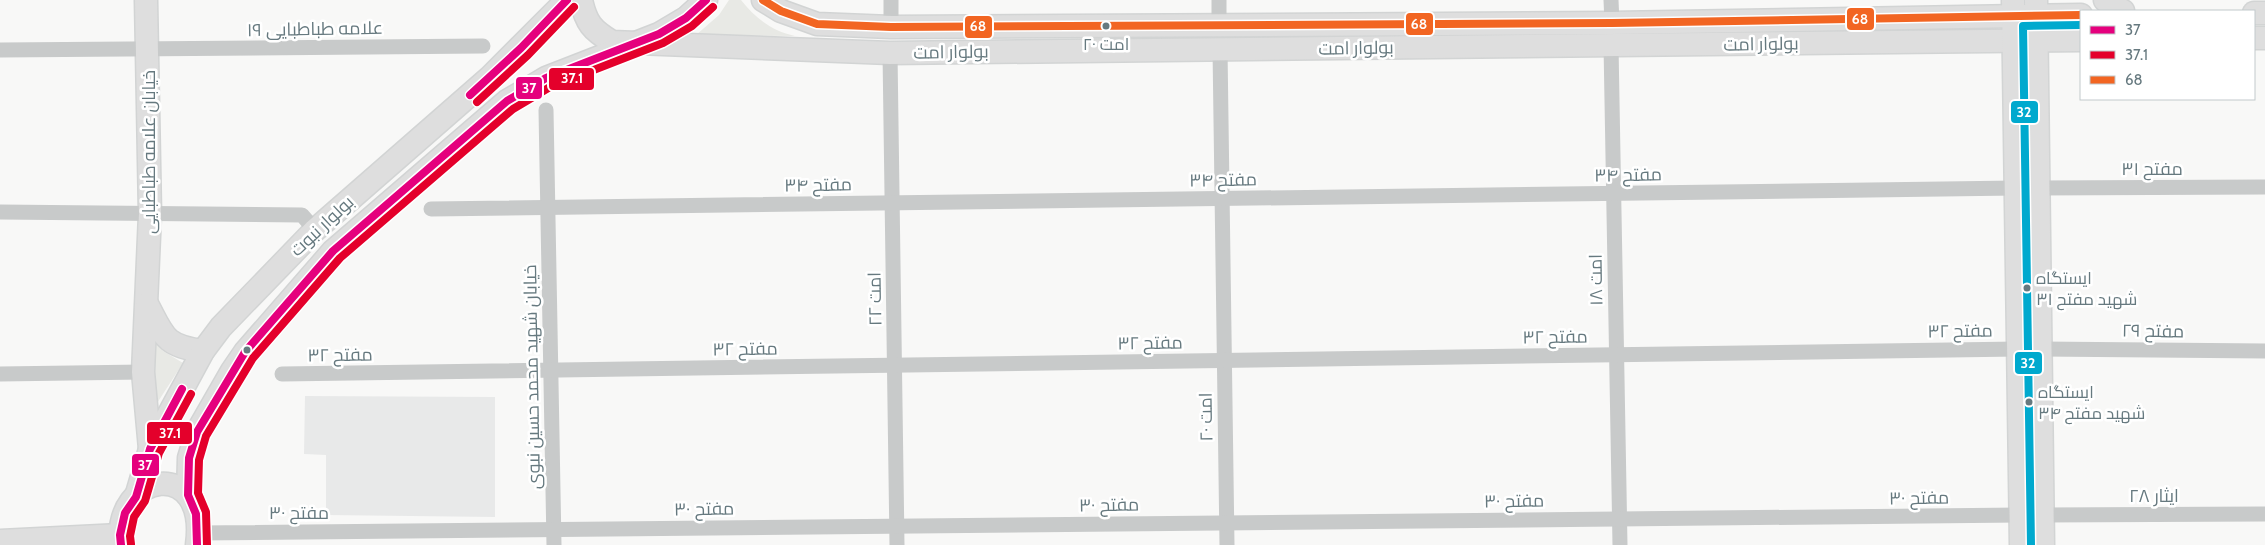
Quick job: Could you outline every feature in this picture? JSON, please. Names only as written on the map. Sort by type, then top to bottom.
[{"type":"main road","name":"خیابان علامه طباطبایی","points":[[146,0],[150,214],[143,372],[150,449]]},
{"type":"main road","name":"بولوار نبوت","points":[[136,497],[150,449],[203,351],[221,326],[315,230],[490,78],[567,0]]},
{"type":"main road","points":[[581,0],[585,17],[595,32],[612,42],[630,45]]},
{"type":"main road","name":"بولوار نبوت","points":[[188,495],[189,458],[197,432],[232,371],[246,352],[333,251],[506,102],[546,78],[660,34],[686,18],[706,0]]},
{"type":"main road","name":"بولوار امت","points":[[763,0],[781,11],[817,24],[891,27],[1612,23],[1963,17],[2013,8],[2036,8],[2080,15]]},
{"type":"main road","points":[[1963,17],[1983,0]]},
{"type":"main road","points":[[2105,0],[2121,10]]},
{"type":"main road","points":[[2013,8],[2021,545]]},
{"type":"main road","points":[[2036,8],[2044,545]]},
{"type":"main road","points":[[1611,45],[1612,23]]},
{"type":"main road","name":"بولوار امت","points":[[630,45],[890,53],[2080,40]]},
{"type":"main road","points":[[147,304],[165,337],[181,348],[203,351]]},
{"type":"main road","points":[[0,541],[121,540],[125,513],[136,497],[147,486],[162,482],[176,485],[188,495],[196,514],[197,539]]},
{"type":"main road","points":[[2020,515],[2043,515]]},
{"type":"street","points":[[891,0],[891,27]]},
{"type":"street","points":[[1219,0],[1219,25]]},
{"type":"street","points":[[1611,0],[1612,23]]},
{"type":"street","name":"امت ۱۸","points":[[1611,45],[1620,545]]},
{"type":"street","name":"علامه طباطبایی ۱۹","points":[[0,50],[483,46]]},
{"type":"street","name":"امت ۲۰","points":[[1220,49],[1227,545]]},
{"type":"street","name":"امت ۲۲","points":[[890,53],[897,545]]},
{"type":"street","name":"خیابان شهید محمد حسین نبوی","points":[[546,110],[554,545]]},
{"type":"street","name":"مفتح ۳۱","points":[[2038,188],[2265,187]]},
{"type":"street","name":"مفتح ۳۴","points":[[431,210],[2016,188]]},
{"type":"street","points":[[0,212],[302,215],[315,230]]},
{"type":"street","name":"مفتح ۳۲","points":[[282,374],[2018,349]]},
{"type":"street","name":"مفتح ۲۹","points":[[2041,349],[2265,351]]},
{"type":"street","points":[[0,374],[143,372]]},
{"type":"street","name":"ایثار ۲۸","points":[[2043,515],[2265,514]]},
{"type":"street","name":"مفتح ۳۰","points":[[197,539],[554,530],[2020,515]]},
{"type":"shaded area","points":[[729,0],[741,0],[752,13],[771,27],[795,36],[696,35],[719,15]]},
{"type":"shaded area","points":[[147,334],[163,351],[183,363],[150,414]]},
{"type":"shaded area","points":[[305,396],[495,397],[495,517],[326,515],[326,455],[304,454]]},
{"type":"transit line","name":"37","points":[[470,95],[521,48],[567,0]]},
{"type":"transit line","name":"37","points":[[197,545],[196,514],[188,495],[189,458],[197,432],[245,352],[333,251],[507,101],[546,78],[659,34],[686,18],[706,0]]},
{"type":"transit line","name":"68","points":[[763,0],[781,11],[817,24],[891,27],[1612,23],[2080,15]]},
{"type":"transit line","name":"37.1","points":[[477,102],[528,55],[574,7]]},
{"type":"transit line","name":"37.1","points":[[207,545],[206,512],[198,493],[199,460],[206,436],[253,358],[340,258],[513,109],[550,87],[663,43],[692,26],[713,7]]},
{"type":"transit line","name":"32","points":[[2031,545],[2023,26],[2080,25]]},
{"type":"transit line","name":"37","points":[[121,545],[120,535],[125,513],[136,497],[150,449],[182,389]]},
{"type":"transit line","name":"37.1","points":[[131,544],[130,536],[134,517],[145,501],[159,453],[191,394]]},
{"type":"place","name":"امت ۲۰","points":[[1106,26]]},
{"type":"place","name":"ایستگاه شهید مفتح ۳۱","points":[[2027,288]]},
{"type":"place","name":"ایستگاه شهید مفتح ۳۴","points":[[2029,402]]}]
